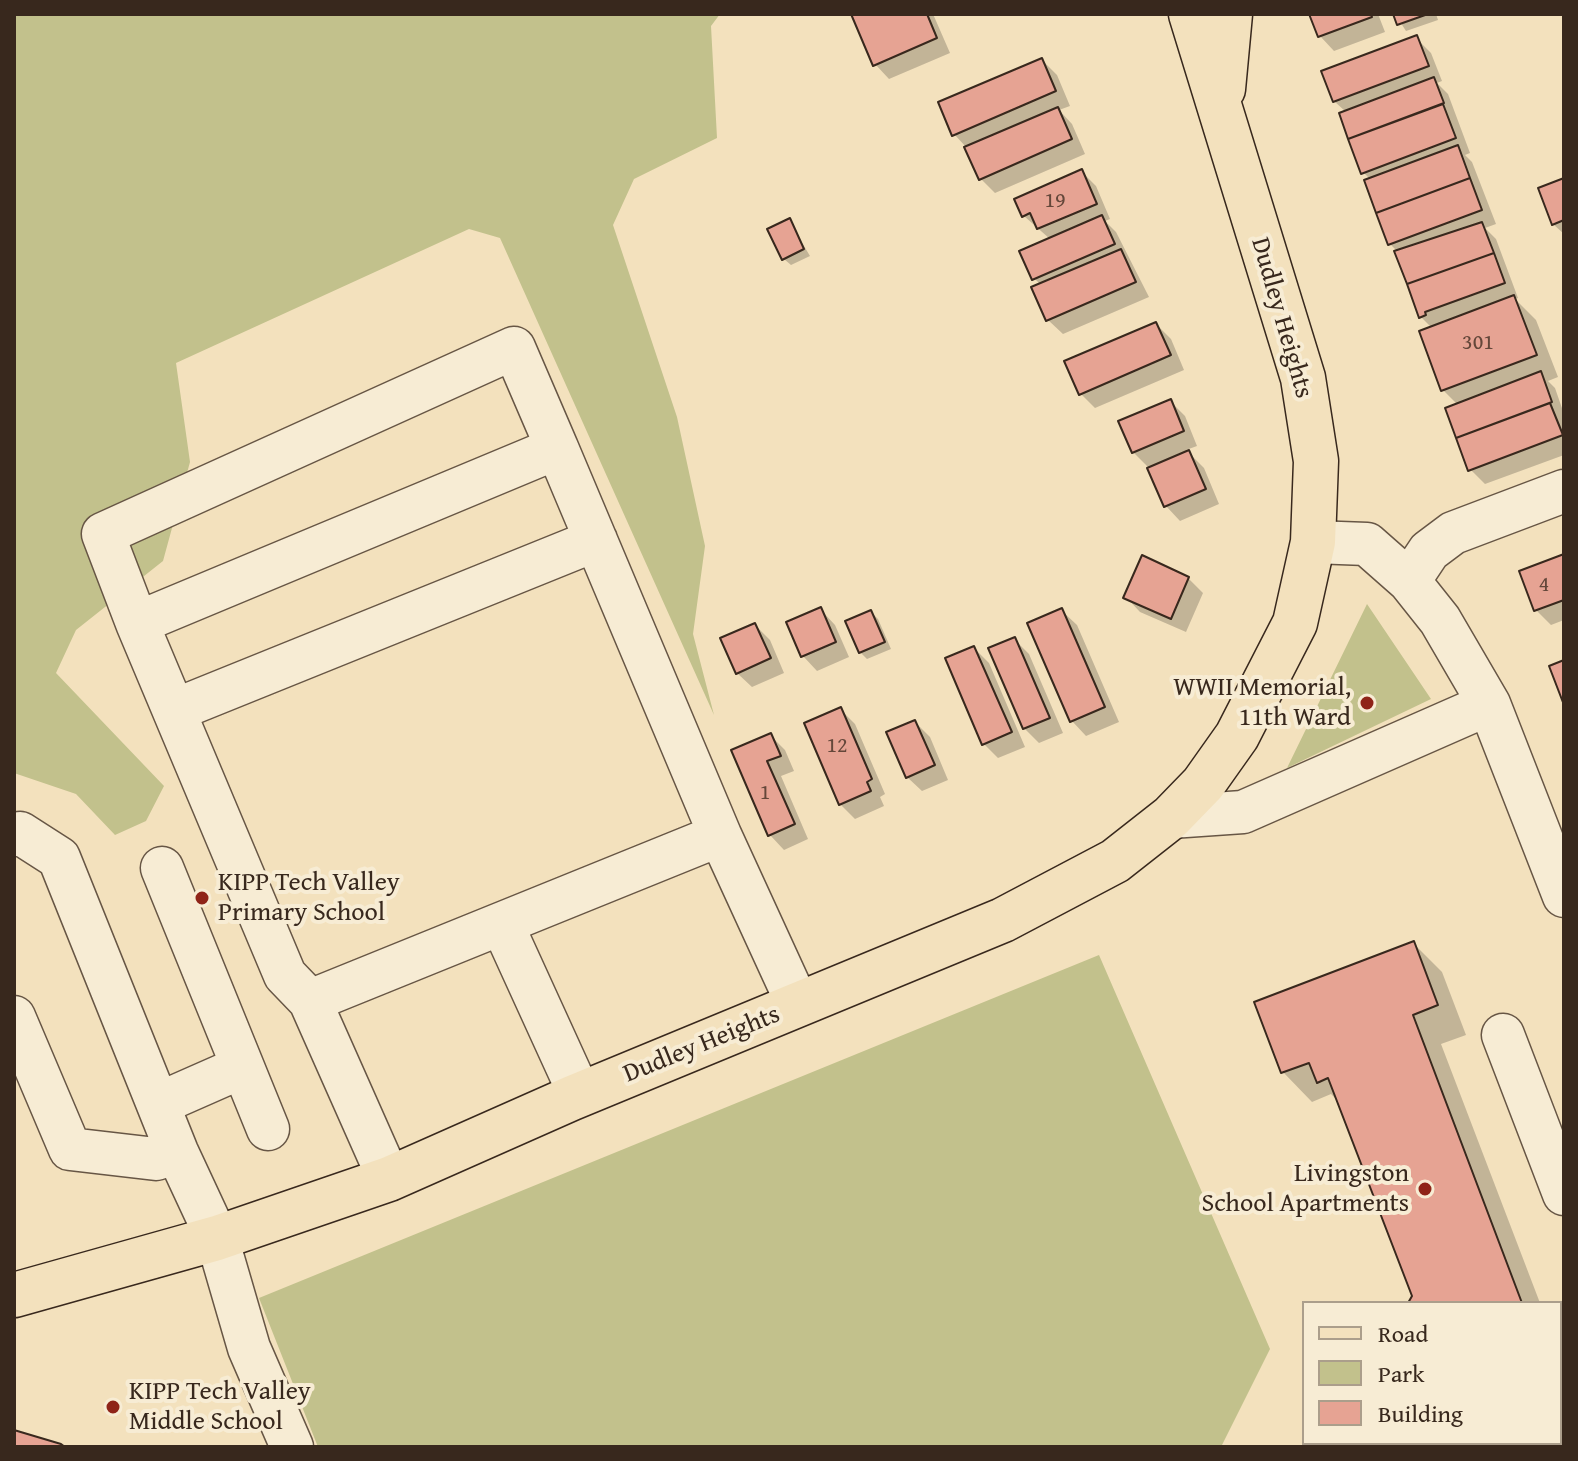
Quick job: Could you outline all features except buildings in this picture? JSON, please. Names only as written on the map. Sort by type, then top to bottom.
[{"type":"main road","name":"Dudley Heights","points":[[14,1295],[217,1238],[389,1179],[580,1095],[1003,920],[1115,861],[1171,817],[1203,784],[1237,736],[1295,623],[1313,542],[1316,461],[1303,378],[1191,14]]},
{"type":"main road","points":[[1221,119],[1230,14]]},
{"type":"street","points":[[389,1179],[310,1001],[285,975],[137,623],[103,534],[514,348],[720,835],[798,1005]]},
{"type":"street","points":[[137,623],[557,448]]},
{"type":"street","points":[[1409,581],[1429,551],[1453,533],[1564,491]]},
{"type":"street","points":[[175,710],[596,540]]},
{"type":"street","points":[[1313,542],[1367,544],[1409,581],[1440,620],[1489,704],[1564,896]]},
{"type":"street","points":[[1171,817],[1243,812],[1489,704]]},
{"type":"street","points":[[14,835],[20,833],[59,858],[177,1152],[217,1238],[249,1348],[292,1447]]},
{"type":"street","points":[[310,1001],[720,835]]},
{"type":"street","points":[[162,868],[268,1129]]},
{"type":"street","points":[[502,924],[580,1095]]},
{"type":"street","points":[[14,1017],[70,1149],[156,1159],[177,1152]]},
{"type":"street","points":[[1503,1035],[1564,1194]]},
{"type":"street","points":[[158,1104],[242,1067]]},
{"type":"green space","points":[[14,14],[720,14],[711,26],[717,138],[634,179],[613,225],[677,417],[705,546],[693,634],[714,715],[500,238],[469,229],[176,363],[190,462],[163,561],[76,630],[56,673],[164,786],[146,821],[115,835],[76,794],[14,773]]},
{"type":"green space","points":[[1367,604],[1431,699],[1287,768]]},
{"type":"green space","points":[[1099,955],[1270,1349],[1221,1447],[318,1447],[259,1298]]},
{"type":"place","name":"WWII Memorial, 11th Ward","points":[[1367,703]]},
{"type":"place","name":"KIPP Tech Valley Primary School","points":[[202,898]]},
{"type":"place","name":"Livingston School Apartments","points":[[1425,1189]]},
{"type":"place","name":"KIPP Tech Valley Middle School","points":[[113,1407]]}]
